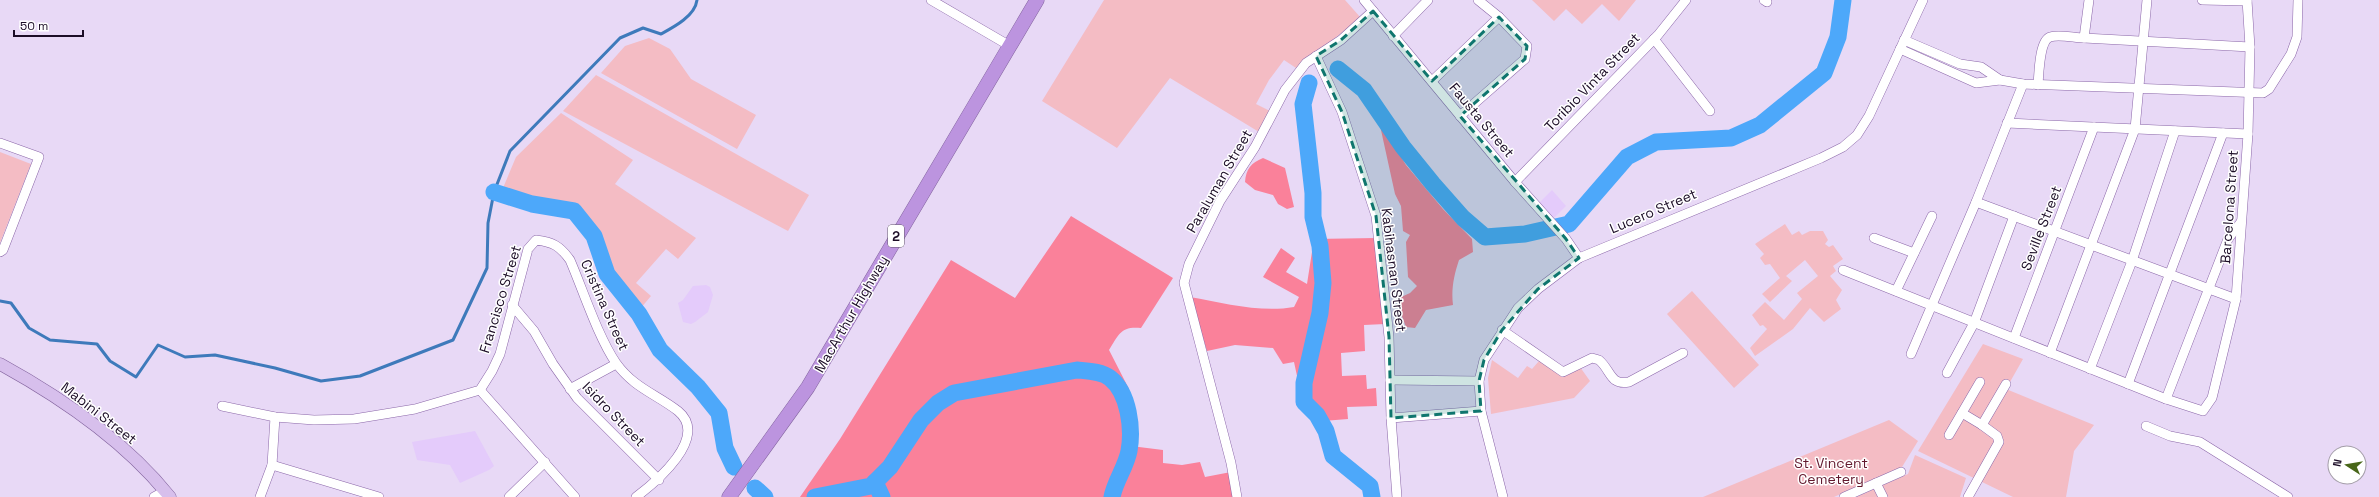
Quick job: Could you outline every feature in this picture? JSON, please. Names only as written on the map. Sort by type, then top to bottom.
[{"type":"highway","name":"MacArthur Highway","points":[[729,497],[808,387],[1037,0]]},
{"type":"main road","name":"Mabini Street","points":[[0,364],[39,386],[85,418],[122,448],[167,494]]},
{"type":"street","points":[[931,0],[1010,46]]},
{"type":"street","name":"Fausta Street","points":[[1364,0],[1515,182],[1566,239],[1579,258]]},
{"type":"street","points":[[1393,36],[1428,0]]},
{"type":"street","points":[[1460,116],[1525,59],[1527,46],[1499,17],[1478,0]]},
{"type":"street","name":"Toribio Vinta Street","points":[[1515,182],[1654,39],[1686,0]]},
{"type":"street","name":"Lucero Street","points":[[1504,497],[1481,412],[1479,381],[1484,360],[1502,330],[1518,308],[1538,289],[1579,258],[1821,158],[1843,147],[1856,135],[1869,116],[1923,0]]},
{"type":"street","points":[[2084,38],[2089,0]]},
{"type":"street","points":[[2050,353],[2135,129],[2137,88],[2147,0]]},
{"type":"street","points":[[2202,0],[2247,1]]},
{"type":"street","points":[[1900,49],[1976,82],[2000,80],[2038,85],[2249,91],[2263,93],[2269,89],[2291,54],[2297,37],[2298,0]]},
{"type":"street","name":"Barcelona Street","points":[[2166,399],[2203,411],[2212,398],[2236,299],[2248,134],[2250,47],[2247,1]]},
{"type":"street","name":"Paraluman Street","points":[[1237,497],[1231,463],[1184,283],[1189,264],[1220,201],[1256,148],[1285,90],[1306,63],[1341,40],[1374,11]]},
{"type":"street","points":[[1432,81],[1499,17]]},
{"type":"street","points":[[2038,85],[2042,49],[2045,41],[2050,37],[2250,47]]},
{"type":"street","points":[[1654,39],[1710,110]]},
{"type":"street","points":[[1904,40],[1960,64],[1981,67],[2000,80]]},
{"type":"street","name":"Kabihasnan Street","points":[[1316,56],[1342,112],[1376,216],[1388,330],[1391,418],[1397,497]]},
{"type":"street","points":[[1967,78],[1971,66]]},
{"type":"street","points":[[1911,354],[1976,202],[2023,84]]},
{"type":"street","points":[[2007,123],[2248,134]]},
{"type":"street","name":"Seville Street","points":[[2014,338],[2094,127]]},
{"type":"street","points":[[2090,369],[2132,261],[2175,131]]},
{"type":"street","points":[[2128,384],[2223,133]]},
{"type":"street","points":[[0,143],[39,157],[3,250],[0,252]]},
{"type":"street","points":[[1976,202],[2170,276],[2236,299]]},
{"type":"street","points":[[1896,291],[1932,216]]},
{"type":"street","points":[[1947,373],[1974,323],[2014,216]]},
{"type":"street","points":[[1843,270],[1932,304],[1974,323],[2166,399],[2228,239],[2241,222]]},
{"type":"street","points":[[1874,238],[1914,253]]},
{"type":"street","name":"Francisco Street","points":[[480,390],[492,371],[500,354],[528,249],[536,240]]},
{"type":"street","name":"Cristina Street","points":[[536,240],[556,244],[570,260],[608,349],[616,364],[642,390],[679,412],[688,423],[687,439],[677,458],[659,480]]},
{"type":"street","name":"Isidro Street","points":[[512,305],[534,330],[577,398],[659,480]]},
{"type":"street","points":[[1502,330],[1563,372],[1592,358],[1599,360],[1616,382],[1621,384],[1629,382],[1683,353]]},
{"type":"street","points":[[570,389],[616,364]]},
{"type":"street","points":[[1390,380],[1479,381]]},
{"type":"street","points":[[1949,435],[1980,382]]},
{"type":"street","points":[[1982,425],[2006,384]]},
{"type":"street","points":[[222,406],[275,417],[314,420],[354,418],[415,409],[480,390],[576,497]]},
{"type":"street","points":[[1391,418],[1481,412]]},
{"type":"street","points":[[1962,413],[1997,436],[1999,442],[1968,497]]},
{"type":"street","points":[[260,497],[272,465],[275,417]]},
{"type":"street","points":[[2146,426],[2170,436],[2200,442],[2288,497]]},
{"type":"street","points":[[509,497],[545,462]]},
{"type":"street","points":[[272,465],[379,497]]},
{"type":"street","points":[[1844,497],[1901,472]]},
{"type":"street","points":[[636,497],[659,480]]},
{"type":"street","points":[[1876,483],[1883,497]]},
{"type":"street","points":[[154,497],[167,494]]},
{"type":"highlighted area","points":[[1373,11],[1432,81],[1499,17],[1527,46],[1525,59],[1460,116],[1566,239],[1579,258],[1538,289],[1502,330],[1484,360],[1479,381],[1481,411],[1391,418],[1389,337],[1376,216],[1342,112],[1316,56],[1341,40]]},
{"type":"shaded area","points":[[1379,121],[1406,165],[1443,209],[1472,239],[1473,252],[1459,260],[1457,266],[1454,277],[1452,299],[1453,305],[1426,310],[1415,328],[1406,327],[1399,308],[1399,298],[1410,293],[1417,286],[1408,277],[1406,242],[1410,235],[1403,231],[1401,206],[1395,194]]},
{"type":"shaded area","points":[[1263,158],[1285,168],[1294,207],[1287,209],[1278,204],[1273,195],[1255,190],[1245,182],[1250,167],[1255,162]]},
{"type":"shaded area","points":[[1552,190],[1566,206],[1553,219],[1539,203]]},
{"type":"shaded area","points":[[1071,216],[1173,278],[1141,328],[1129,328],[1121,332],[1109,350],[1129,389],[1131,446],[1163,450],[1163,463],[1182,465],[1200,462],[1205,477],[1231,472],[1235,497],[800,497],[840,439],[951,260],[1015,298]]},
{"type":"shaded area","points":[[1376,238],[1385,324],[1364,325],[1365,351],[1341,353],[1342,376],[1366,375],[1367,389],[1376,388],[1377,406],[1347,407],[1348,419],[1323,421],[1306,401],[1299,385],[1294,362],[1283,364],[1273,348],[1235,345],[1207,351],[1190,297],[1255,308],[1281,309],[1294,307],[1299,297],[1263,277],[1281,248],[1295,258],[1286,272],[1307,284],[1314,239]]},
{"type":"shaded area","points":[[706,285],[710,287],[713,295],[708,312],[691,324],[683,322],[678,303],[683,300],[693,286]]},
{"type":"shaded area","points":[[475,431],[494,466],[489,470],[460,483],[450,465],[417,460],[412,442]]},
{"type":"green space","points":[[1104,0],[1345,0],[1361,18],[1296,68],[1284,60],[1269,80],[1256,104],[1274,113],[1264,135],[1170,78],[1117,148],[1042,101]]},
{"type":"green space","points":[[1532,0],[1636,0],[1619,21],[1602,4],[1582,24],[1566,9],[1554,21]]},
{"type":"green space","points":[[649,38],[670,49],[691,79],[756,115],[737,149],[601,73],[625,46]]},
{"type":"green space","points":[[596,75],[809,195],[788,231],[563,111]]},
{"type":"green space","points":[[561,113],[633,160],[615,184],[696,238],[678,259],[666,249],[636,283],[651,296],[640,309],[610,273],[597,234],[576,207],[532,200],[503,188],[516,157]]},
{"type":"green space","points":[[0,152],[31,164],[0,243]]},
{"type":"green space","points":[[1785,224],[1792,235],[1799,231],[1802,235],[1810,231],[1823,231],[1828,240],[1825,244],[1829,247],[1833,245],[1843,259],[1833,266],[1836,271],[1830,276],[1842,290],[1836,300],[1841,309],[1824,322],[1810,308],[1793,329],[1755,356],[1750,348],[1767,329],[1763,325],[1760,326],[1752,315],[1765,302],[1784,320],[1802,299],[1797,293],[1818,276],[1805,260],[1786,276],[1792,281],[1770,302],[1762,294],[1780,278],[1770,264],[1765,265],[1760,258],[1764,254],[1755,244]]},
{"type":"green space","points":[[1692,291],[1759,365],[1734,388],[1667,314]]},
{"type":"green space","points":[[1983,344],[2023,359],[2006,389],[2094,425],[2074,451],[2066,497],[2013,497],[1918,451]]},
{"type":"green space","points":[[1545,354],[1565,372],[1580,367],[1590,381],[1574,398],[1491,414],[1488,378],[1492,360],[1518,378],[1527,366],[1532,369]]},
{"type":"green space","name":"St. Vincent Cemetery","points":[[1889,420],[1918,441],[1902,467],[1834,497],[1703,497]]},
{"type":"green space","points":[[1915,455],[1966,478],[1960,497],[1856,497],[1908,474]]},
{"type":"waterway","points":[[0,301],[11,303],[29,328],[50,340],[97,344],[110,361],[136,377],[158,345],[185,357],[215,355],[275,368],[321,381],[360,376],[453,340],[487,268],[488,223],[494,192],[510,151],[620,38],[643,28],[661,34],[688,16],[697,0]]},
{"type":"waterway","points":[[1338,69],[1364,90],[1403,147],[1463,218],[1485,237],[1525,234],[1569,224],[1627,157],[1656,142],[1731,138],[1760,125],[1824,73],[1838,37],[1843,0]]},
{"type":"waterway","points":[[1309,83],[1303,104],[1313,193],[1313,217],[1320,246],[1323,283],[1320,313],[1304,383],[1304,402],[1317,415],[1326,431],[1333,456],[1370,486],[1372,497]]},
{"type":"waterway","points":[[494,192],[532,204],[574,211],[594,236],[607,274],[639,314],[660,350],[698,387],[719,413],[725,448],[734,467]]},
{"type":"waterway","points":[[815,497],[871,486],[890,467],[921,420],[938,403],[954,393],[1077,370],[1099,373],[1110,378],[1122,393],[1128,412],[1130,422],[1129,451],[1126,463],[1112,497]]},
{"type":"waterway","points":[[875,482],[882,497]]},
{"type":"waterway","points":[[755,488],[765,497]]}]
